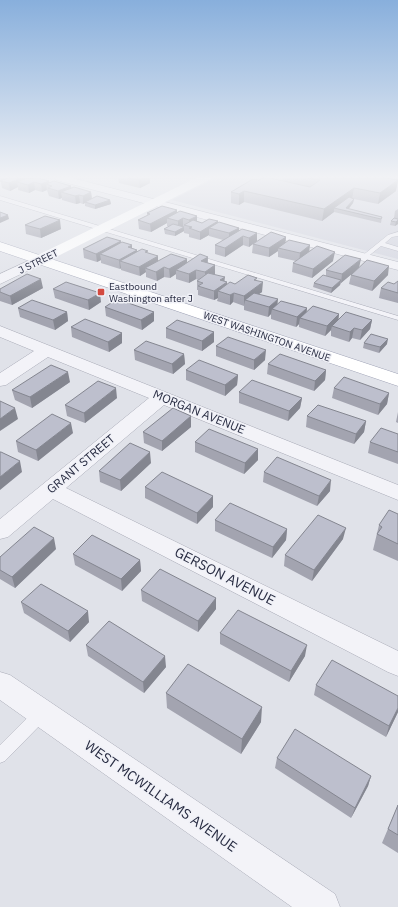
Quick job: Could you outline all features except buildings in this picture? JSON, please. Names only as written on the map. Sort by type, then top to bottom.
[{"type":"main road","name":"J STREET","points":[[41,259],[121,220]]},
{"type":"main road","name":"WEST WASHINGTON AVENUE","points":[[0,246],[397,378]]},
{"type":"street","points":[[223,220],[398,266]]},
{"type":"street","name":"J STREET","points":[[0,280],[41,259]]},
{"type":"street","name":"MORGAN AVENUE","points":[[0,331],[398,494]]},
{"type":"street","points":[[0,381],[48,350]]},
{"type":"street","name":"GRANT STREET","points":[[0,531],[162,397]]},
{"type":"street","name":"GERSON AVENUE","points":[[51,489],[398,664]]},
{"type":"street","name":"WEST MCWILLIAMS AVENUE","points":[[0,684],[322,907]]},
{"type":"lane","points":[[74,220],[398,318]]},
{"type":"lane","points":[[364,257],[390,236],[398,234]]},
{"type":"lane","points":[[380,244],[398,249]]},
{"type":"lane","points":[[0,756],[42,713]]},
{"type":"shaded area","points":[[250,220],[398,220],[398,259]]},
{"type":"place","name":"Eastbound Washington after J","points":[[101,292]]}]
